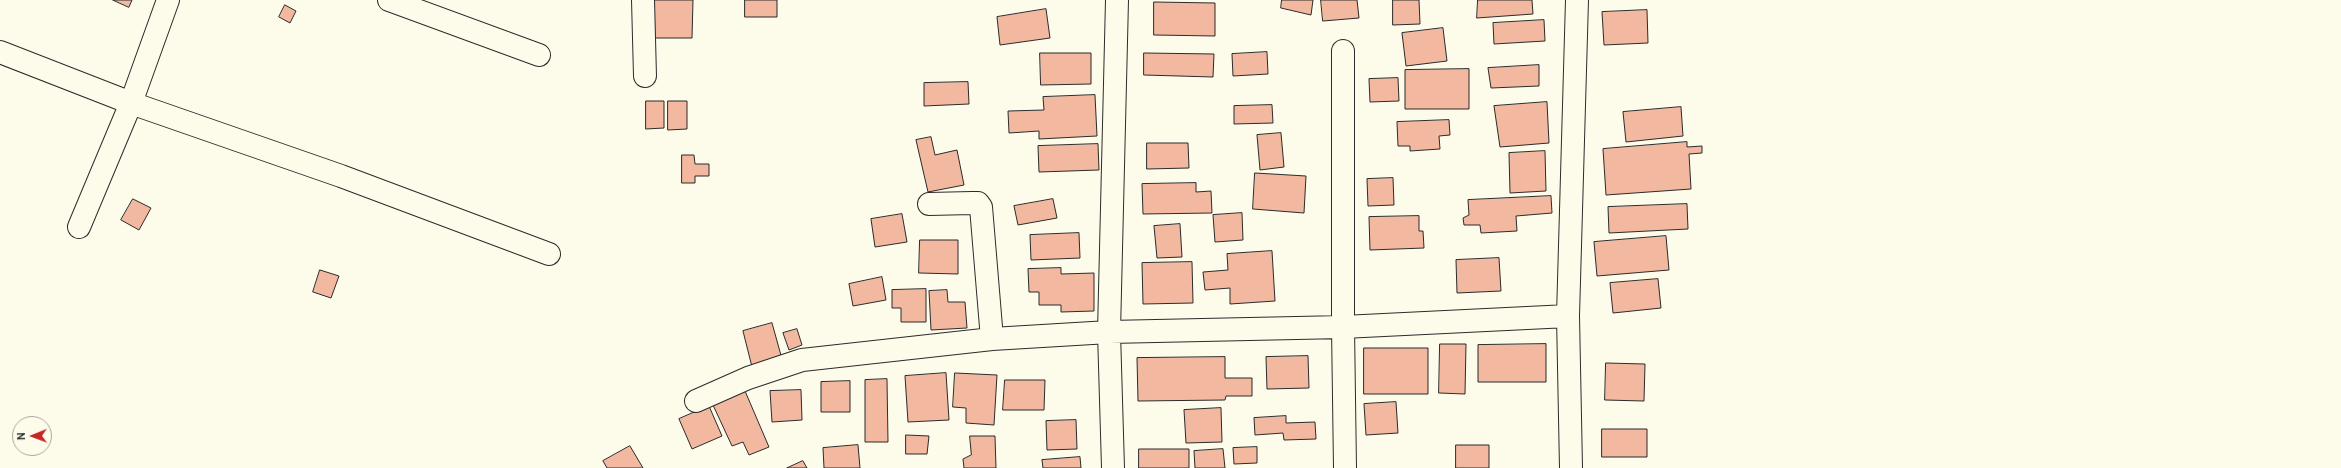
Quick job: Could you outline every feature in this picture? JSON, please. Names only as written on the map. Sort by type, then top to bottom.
[{"type":"street","points":[[79,227],[131,103],[168,0]]},
{"type":"street","points":[[389,0],[539,55]]},
{"type":"street","points":[[643,0],[645,76]]},
{"type":"street","points":[[1113,468],[1109,332],[1117,0]]},
{"type":"street","points":[[1570,468],[1568,316],[1577,0]]},
{"type":"street","points":[[1343,51],[1343,327],[1345,468]]},
{"type":"street","points":[[0,52],[131,103],[342,176],[549,254]]},
{"type":"street","points":[[929,204],[978,203],[981,207],[992,338]]},
{"type":"street","points":[[696,401],[748,378],[802,360],[992,338],[1109,332],[1343,327],[1568,316]]},
{"type":"building","points":[[113,0],[132,0],[129,7]]},
{"type":"building","points":[[654,0],[693,0],[692,38],[654,38]]},
{"type":"building","points":[[745,0],[777,0],[777,17],[745,17]]},
{"type":"building","points":[[1282,0],[1313,0],[1311,15],[1281,8]]},
{"type":"building","points":[[1321,0],[1357,0],[1359,18],[1323,21]]},
{"type":"building","points":[[1393,0],[1419,0],[1420,24],[1393,25]]},
{"type":"building","points":[[1478,0],[1532,0],[1533,14],[1477,18]]},
{"type":"building","points":[[1154,2],[1215,3],[1215,36],[1154,35]]},
{"type":"building","points":[[285,5],[296,11],[290,23],[279,17]]},
{"type":"building","points":[[1046,9],[1050,38],[1000,45],[997,17]]},
{"type":"building","points":[[1647,10],[1648,43],[1604,45],[1602,12]]},
{"type":"building","points":[[1544,20],[1545,41],[1494,44],[1493,23]]},
{"type":"building","points":[[1443,28],[1447,61],[1406,66],[1402,33]]},
{"type":"building","points":[[1267,52],[1268,74],[1233,76],[1232,54]]},
{"type":"building","points":[[1040,53],[1091,53],[1091,84],[1041,85]]},
{"type":"building","points":[[1144,53],[1214,54],[1213,77],[1144,75]]},
{"type":"building","points":[[1539,65],[1539,86],[1491,88],[1488,68]]},
{"type":"building","points":[[1469,69],[1469,109],[1405,109],[1405,70]]},
{"type":"building","points":[[1398,78],[1399,101],[1370,102],[1369,79]]},
{"type":"building","points":[[968,82],[969,104],[924,106],[924,83]]},
{"type":"building","points":[[1095,95],[1097,136],[1039,139],[1039,131],[1009,133],[1008,111],[1044,110],[1043,97]]},
{"type":"building","points":[[646,101],[664,101],[664,128],[646,129]]},
{"type":"building","points":[[668,101],[687,101],[687,129],[668,130]]},
{"type":"building","points":[[1547,102],[1549,143],[1500,147],[1494,106]]},
{"type":"building","points":[[1272,105],[1273,123],[1234,124],[1234,106]]},
{"type":"building","points":[[1681,107],[1683,136],[1626,142],[1623,112]]},
{"type":"building","points":[[1449,120],[1450,135],[1439,136],[1440,149],[1410,151],[1410,146],[1398,146],[1397,122]]},
{"type":"building","points":[[1281,133],[1284,167],[1260,170],[1257,135]]},
{"type":"building","points":[[931,137],[935,155],[957,150],[964,185],[928,192],[916,140]]},
{"type":"building","points":[[1687,142],[1687,147],[1702,146],[1702,153],[1689,154],[1691,189],[1606,195],[1603,149]]},
{"type":"building","points":[[1147,143],[1188,143],[1189,168],[1147,169]]},
{"type":"building","points":[[1098,144],[1099,170],[1039,172],[1038,146]]},
{"type":"building","points":[[1545,151],[1546,191],[1510,193],[1509,153]]},
{"type":"building","points":[[682,155],[694,155],[695,164],[709,164],[709,176],[695,176],[695,183],[682,183]]},
{"type":"building","points":[[1255,173],[1306,176],[1304,213],[1253,209]]},
{"type":"building","points":[[1393,178],[1394,205],[1368,206],[1367,179]]},
{"type":"building","points":[[1196,183],[1196,192],[1211,191],[1212,213],[1143,214],[1142,184]]},
{"type":"building","points":[[1551,196],[1552,213],[1516,216],[1517,231],[1481,233],[1480,225],[1464,225],[1463,218],[1469,215],[1468,200]]},
{"type":"building","points":[[133,199],[151,208],[139,230],[121,220]]},
{"type":"building","points":[[1053,199],[1057,218],[1018,225],[1014,206]]},
{"type":"building","points":[[1687,204],[1688,229],[1609,233],[1608,207]]},
{"type":"building","points":[[1242,213],[1243,240],[1215,242],[1213,215]]},
{"type":"building","points":[[902,214],[907,242],[875,247],[871,219]]},
{"type":"building","points":[[1419,216],[1419,231],[1423,231],[1424,248],[1370,250],[1369,217]]},
{"type":"building","points":[[1180,224],[1182,257],[1157,258],[1154,226]]},
{"type":"building","points":[[1079,233],[1080,258],[1031,260],[1030,235]]},
{"type":"building","points":[[1666,236],[1669,270],[1597,276],[1594,242]]},
{"type":"building","points":[[920,240],[958,240],[958,274],[919,273]]},
{"type":"building","points":[[1272,251],[1275,301],[1230,304],[1230,288],[1205,290],[1203,272],[1228,270],[1227,254]]},
{"type":"building","points":[[1499,258],[1501,291],[1457,293],[1456,260]]},
{"type":"building","points":[[1192,262],[1193,303],[1143,304],[1142,263]]},
{"type":"building","points":[[1061,268],[1061,274],[1094,273],[1094,311],[1061,312],[1061,305],[1039,305],[1039,292],[1029,292],[1028,269]]},
{"type":"building","points":[[320,270],[339,276],[331,298],[313,292]]},
{"type":"building","points":[[882,277],[886,300],[853,306],[849,284]]},
{"type":"building","points":[[1658,279],[1661,308],[1613,313],[1610,283]]},
{"type":"building","points":[[926,289],[926,322],[901,322],[901,308],[892,308],[892,290]]},
{"type":"building","points":[[947,290],[948,302],[965,302],[967,328],[931,330],[929,291]]},
{"type":"building","points":[[772,323],[782,359],[752,367],[743,331]]},
{"type":"building","points":[[797,329],[802,345],[789,350],[783,333]]},
{"type":"building","points":[[1440,344],[1466,344],[1465,394],[1439,393]]},
{"type":"building","points":[[1546,344],[1546,382],[1478,382],[1478,345]]},
{"type":"building","points":[[1364,348],[1428,348],[1428,394],[1364,394]]},
{"type":"building","points":[[1308,356],[1309,388],[1267,389],[1266,357]]},
{"type":"building","points":[[1225,357],[1225,378],[1252,378],[1252,396],[1226,396],[1225,400],[1138,401],[1137,358]]},
{"type":"building","points":[[1606,363],[1645,364],[1644,401],[1605,400]]},
{"type":"building","points":[[946,373],[949,420],[908,422],[905,376]]},
{"type":"building","points":[[955,373],[997,375],[994,425],[966,423],[966,408],[953,407]]},
{"type":"building","points":[[887,379],[888,442],[865,442],[865,380]]},
{"type":"building","points":[[1005,380],[1045,380],[1044,410],[1003,410]]},
{"type":"building","points":[[850,381],[850,412],[821,412],[821,382]]},
{"type":"building","points":[[801,390],[802,420],[772,422],[770,391]]},
{"type":"building","points":[[745,391],[769,447],[749,455],[743,442],[732,446],[713,405]]},
{"type":"building","points":[[1396,402],[1398,433],[1366,435],[1364,404]]},
{"type":"building","points":[[709,406],[722,436],[692,449],[679,419]]},
{"type":"building","points":[[1221,408],[1222,442],[1186,443],[1184,410]]},
{"type":"building","points":[[1286,416],[1286,423],[1315,422],[1316,439],[1284,440],[1283,433],[1255,435],[1254,418]]},
{"type":"building","points":[[1076,420],[1077,449],[1047,450],[1046,421]]},
{"type":"building","points":[[1602,429],[1647,429],[1647,457],[1602,457]]},
{"type":"building","points":[[906,435],[929,436],[927,454],[906,454]]},
{"type":"building","points":[[970,436],[995,436],[996,468],[964,468],[963,459],[971,455]]},
{"type":"building","points":[[858,445],[860,468],[824,468],[823,448]]},
{"type":"building","points":[[1456,445],[1489,445],[1489,468],[1456,468]]},
{"type":"building","points":[[630,446],[643,468],[607,468],[603,461]]},
{"type":"building","points":[[1257,447],[1257,463],[1234,464],[1233,448]]},
{"type":"building","points":[[1139,449],[1189,449],[1189,468],[1139,468]]},
{"type":"building","points":[[1223,449],[1225,468],[1195,468],[1194,451]]},
{"type":"building","points":[[1080,457],[1081,468],[1043,468],[1042,460]]},
{"type":"building","points":[[803,461],[807,468],[787,468]]}]
